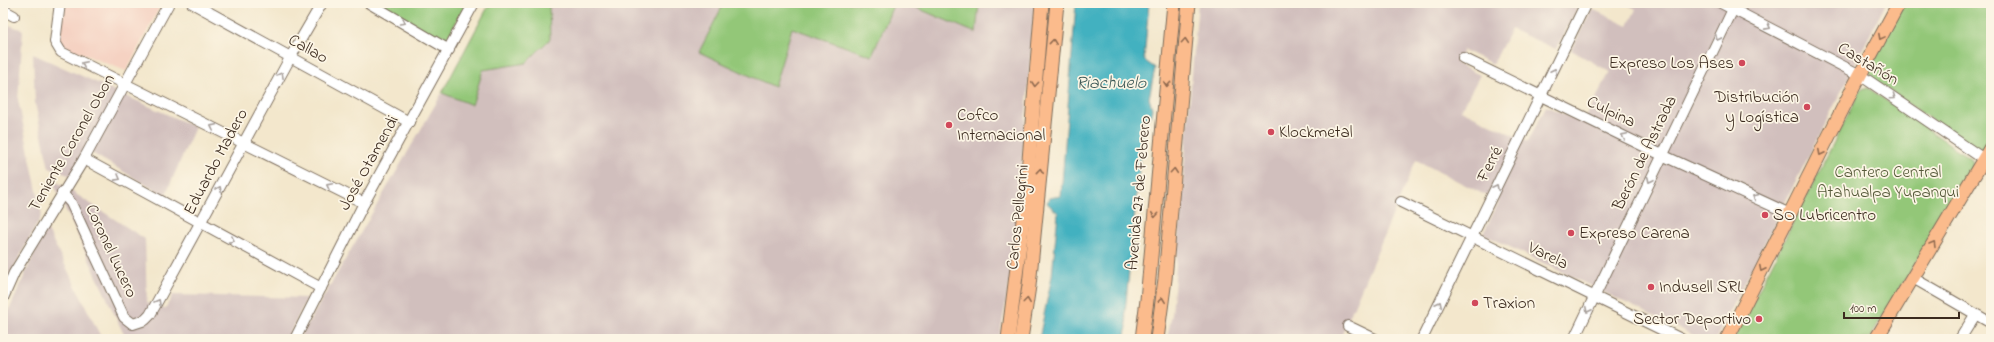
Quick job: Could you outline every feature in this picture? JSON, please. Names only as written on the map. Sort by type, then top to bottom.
[{"type":"main road","name":"Carlos Pellegrini","points":[[1008,339],[1026,196],[1042,3]]},
{"type":"main road","name":"Carlos Pellegrini","points":[[1021,339],[1029,286],[1057,3]]},
{"type":"main road","name":"Avenida 27 de Febrero","points":[[1142,339],[1162,149],[1156,147],[1155,145],[1157,116],[1165,106],[1174,3]]},
{"type":"main road","name":"Avenida 27 de Febrero","points":[[1158,339],[1165,279],[1189,3]]},
{"type":"main road","points":[[1727,339],[1860,75],[1899,3]]},
{"type":"main road","points":[[1876,339],[1987,162],[1991,147]]},
{"type":"main road","points":[[1162,149],[1176,150]]},
{"type":"street","points":[[60,3],[56,42],[61,52],[364,203]]},
{"type":"street","name":"Teniente Coronel Obon","points":[[3,298],[14,273],[84,159],[169,3]]},
{"type":"street","name":"Callao","points":[[192,3],[409,122]]},
{"type":"street","name":"Eduardo Madero","points":[[129,323],[138,324],[150,315],[290,58],[322,3]]},
{"type":"street","points":[[369,3],[449,50]]},
{"type":"street","name":"José Otamendi","points":[[295,339],[364,203],[474,3]]},
{"type":"street","name":"Ferré","points":[[1422,339],[1542,96],[1586,3]]},
{"type":"street","name":"Castañón","points":[[1721,3],[1734,6],[1860,75],[1987,162]]},
{"type":"street","name":"Berón de Astrada","points":[[1574,339],[1734,6]]},
{"type":"street","points":[[3,10],[14,16]]},
{"type":"street","name":"Culpina","points":[[1463,58],[1662,155],[1790,214]]},
{"type":"street","points":[[84,159],[321,288]]},
{"type":"street","name":"Coronel Lucero","points":[[62,193],[71,203],[124,318],[129,323]]},
{"type":"street","name":"Varela","points":[[1401,202],[1681,339]]},
{"type":"street","points":[[1913,278],[1991,323]]},
{"type":"street","points":[[1960,339],[1975,315]]},
{"type":"street","points":[[1348,326],[1375,339]]},
{"type":"shaded area","points":[[66,3],[162,3],[126,71],[58,44]]},
{"type":"shaded area","points":[[490,3],[1035,3],[1014,259],[999,339],[299,339],[442,93]]},
{"type":"shaded area","points":[[1198,3],[1576,3],[1579,5],[1556,49],[1511,29],[1493,64],[1463,50],[1457,64],[1480,75],[1461,110],[1528,142],[1546,106],[1583,123],[1610,72],[1571,50],[1592,9],[1628,26],[1636,9],[1628,5],[1629,3],[1886,3],[1716,339],[1701,339],[1483,234],[1499,202],[1416,160],[1340,339],[1167,339],[1172,314]]},
{"type":"shaded area","points":[[3,23],[23,30],[18,100],[42,215],[3,288]]},
{"type":"shaded area","points":[[33,54],[195,127],[165,196],[90,152],[71,176],[49,168],[35,103]]},
{"type":"shaded area","points":[[51,178],[145,239],[147,303],[165,309],[173,295],[307,298],[287,339],[126,339]]},
{"type":"shaded area","points":[[46,227],[102,339],[3,339],[3,324]]},
{"type":"green space","points":[[376,3],[467,3],[445,42]]},
{"type":"green space","points":[[490,3],[547,3],[549,5],[550,39],[526,63],[483,70],[472,105],[442,93]]},
{"type":"green space","points":[[724,3],[894,3],[872,56],[792,28],[774,87],[699,52]]},
{"type":"green space","points":[[905,3],[979,3],[976,33]]},
{"type":"green space","points":[[1903,3],[1991,3],[1991,136],[1981,149],[1975,150],[1871,78],[1869,71]]},
{"type":"green space","name":"Cantero Central Atahualpa Yupanqui","points":[[1864,88],[1868,88],[1971,159],[1973,165],[1971,171],[1869,339],[1734,339],[1860,91]]},
{"type":"water","name":"Riachuelo","points":[[1076,3],[1149,3],[1144,60],[1155,68],[1149,98],[1152,108],[1151,116],[1144,120],[1125,312],[1127,327],[1124,339],[1039,339],[1052,276],[1058,213],[1047,203],[1049,198],[1061,196]]},
{"type":"place","name":"Expreso Los Ases","points":[[1742,63]]},
{"type":"place","name":"Distribución y Logística","points":[[1807,107]]},
{"type":"place","name":"Cofco Internacional","points":[[949,125]]},
{"type":"place","name":"Klockmetal","points":[[1271,132]]},
{"type":"place","name":"SO Lubricentro","points":[[1765,215]]},
{"type":"place","name":"Expreso Carena","points":[[1571,233]]},
{"type":"place","name":"Indusell SRL","points":[[1651,287]]},
{"type":"place","name":"Traxion","points":[[1475,303]]},
{"type":"place","name":"Sector Deportivo","points":[[1759,319]]}]
